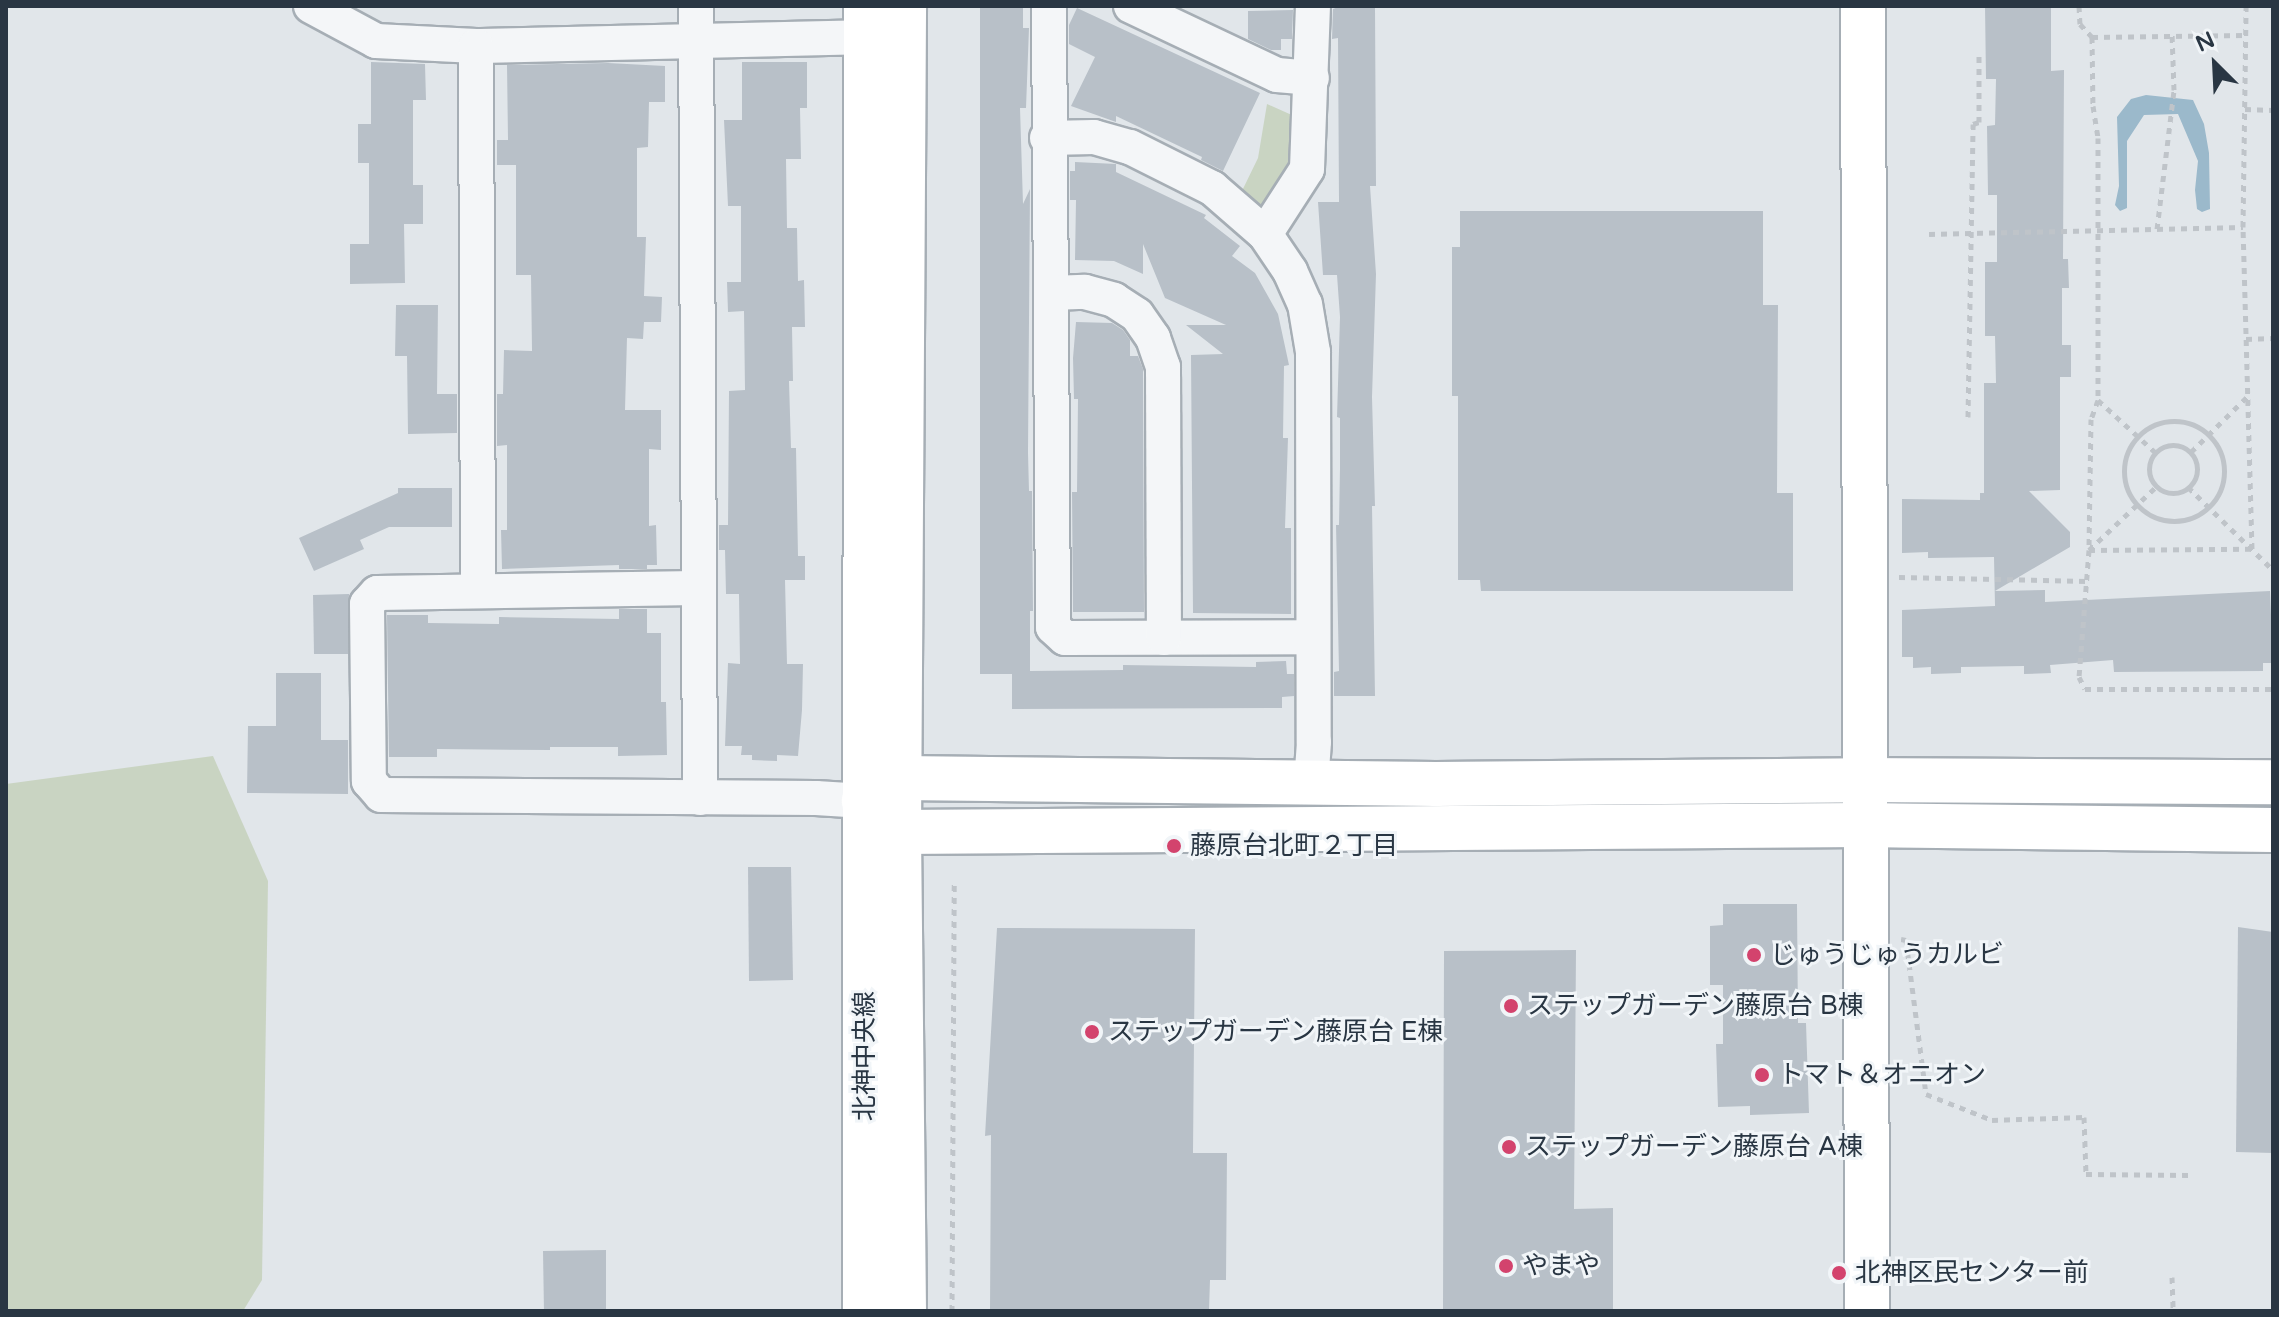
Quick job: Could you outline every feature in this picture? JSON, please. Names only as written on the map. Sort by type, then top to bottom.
[{"type":"street","points":[[311,6],[376,41],[476,46],[695,44],[866,22]]},
{"type":"street","points":[[696,6],[696,588],[700,798]]},
{"type":"street","points":[[904,6],[899,832],[904,1311]]},
{"type":"street","points":[[1049,6],[1047,138],[1053,627],[1065,638],[1312,637]]},
{"type":"street","points":[[1131,6],[1277,75],[1312,78]]},
{"type":"street","points":[[1265,234],[1307,169],[1313,6]]},
{"type":"street","points":[[1863,6],[1863,825],[1867,1311]]},
{"type":"street","name":"北神中央線","points":[[865,1311],[866,22]]},
{"type":"street","points":[[476,46],[478,591]]},
{"type":"street","points":[[1047,138],[1094,137],[1130,147],[1212,188],[1265,234],[1290,271],[1305,304],[1313,352],[1314,742],[1311,784]]},
{"type":"street","points":[[1051,293],[1085,292],[1114,300],[1137,315],[1153,338],[1163,367],[1164,638]]},
{"type":"street","points":[[696,588],[377,593],[367,604],[369,781],[381,795],[864,801],[901,778],[1311,784],[1863,780],[2273,782]]},
{"type":"street","points":[[864,801],[899,832],[1863,825],[2273,830]]},
{"type":"path","points":[[2079,6],[2080,24],[2092,37],[2093,106],[2098,138],[2098,400],[2091,419],[2089,550],[2079,677],[2085,689],[2273,689]]},
{"type":"path","points":[[2246,6],[2243,227],[2252,549]]},
{"type":"path","points":[[2092,37],[2172,33],[2246,35]]},
{"type":"path","points":[[2157,229],[2174,90],[2172,33]]},
{"type":"path","points":[[1968,417],[1973,124],[1979,122],[1979,56]]},
{"type":"path","points":[[2245,109],[2273,110]]},
{"type":"path","points":[[1929,234],[2243,227]]},
{"type":"path","points":[[2246,339],[2273,338]]},
{"type":"path","points":[[2191,452],[2248,397]]},
{"type":"path","points":[[2098,400],[2156,453]]},
{"type":"path","points":[[2173,421],[2196,425],[2209,434],[2224,463],[2219,494],[2209,507],[2181,521],[2164,520],[2137,506],[2124,478],[2128,449],[2137,436],[2149,426],[2173,421]]},
{"type":"path","points":[[2169,445],[2191,452],[2197,466],[2188,487],[2169,492],[2157,486],[2150,467],[2156,453],[2169,445]]},
{"type":"path","points":[[2089,550],[2157,486]]},
{"type":"path","points":[[2188,487],[2273,570]]},
{"type":"path","points":[[2089,550],[2252,549]]},
{"type":"path","points":[[1863,576],[2086,581]]},
{"type":"path","points":[[952,1311],[954,882]]},
{"type":"path","points":[[1892,939],[1906,940],[1926,1094],[1992,1120],[2084,1117],[2086,1174],[2189,1175]]},
{"type":"path","points":[[2172,1277],[2173,1311]]},
{"type":"green space","points":[[1267,104],[1294,116],[1301,159],[1276,215],[1240,195],[1258,158]]},
{"type":"green space","points":[[213,756],[268,881],[262,1280],[243,1311],[6,1311],[6,784]]},
{"type":"water","points":[[2146,95],[2193,100],[2204,124],[2209,153],[2210,209],[2202,212],[2197,209],[2198,161],[2178,114],[2144,115],[2127,141],[2127,208],[2120,211],[2115,205],[2119,186],[2117,117],[2131,99]]},
{"type":"building","points":[[980,6],[1023,6],[1023,28],[1029,28],[1026,108],[1020,108],[1023,204],[1030,189],[1028,453],[1029,491],[1032,491],[1033,611],[1030,611],[1030,671],[1123,670],[1123,665],[1256,667],[1256,662],[1286,661],[1287,674],[1294,674],[1294,696],[1282,697],[1282,708],[1012,709],[1012,674],[980,674]]},
{"type":"building","points":[[1985,6],[2051,6],[2051,71],[2064,70],[2063,259],[2068,259],[2069,288],[2062,288],[2062,345],[2071,345],[2071,377],[2060,377],[2060,490],[2029,491],[2070,532],[2070,547],[1995,591],[2045,590],[2045,602],[2270,591],[2273,663],[2263,663],[2263,671],[2114,672],[2113,660],[2050,665],[2051,673],[2024,674],[2024,666],[1961,667],[1961,673],[1931,674],[1931,667],[1913,668],[1913,657],[1902,657],[1902,610],[1995,606],[1994,557],[1928,558],[1928,552],[1902,553],[1902,499],[1980,500],[1980,493],[1984,493],[1984,383],[1996,383],[1995,336],[1985,336],[1985,262],[1997,262],[1997,195],[1988,195],[1987,126],[1995,125],[1996,79],[1986,79]]},
{"type":"building","points":[[1375,7],[1376,186],[1370,186],[1376,274],[1372,397],[1375,696],[1334,696],[1334,672],[1339,671],[1336,525],[1339,525],[1340,418],[1337,417],[1340,317],[1337,275],[1323,275],[1318,202],[1339,202],[1338,38],[1332,39],[1333,9]]},
{"type":"building","points":[[1077,8],[1260,93],[1223,171],[1201,160],[1202,157],[1116,116],[1116,122],[1071,106],[1095,57],[1069,44],[1069,25]]},
{"type":"building","points":[[1293,10],[1292,39],[1281,39],[1281,50],[1271,50],[1248,39],[1248,11]]},
{"type":"building","points":[[371,62],[425,64],[426,100],[413,100],[413,185],[423,185],[423,224],[404,224],[405,283],[350,284],[350,244],[369,244],[369,163],[358,163],[358,124],[371,124]]},
{"type":"building","points":[[742,62],[807,62],[807,108],[800,108],[801,159],[786,159],[787,228],[797,228],[798,281],[804,280],[805,327],[792,327],[793,381],[789,381],[791,448],[796,448],[798,556],[805,556],[805,580],[785,580],[787,664],[803,664],[802,710],[798,756],[777,755],[777,761],[752,760],[752,755],[741,755],[742,746],[725,746],[728,663],[740,664],[739,594],[726,594],[725,550],[719,550],[719,525],[728,525],[729,391],[745,390],[744,311],[728,312],[727,282],[741,282],[741,206],[728,206],[724,120],[742,120]]},
{"type":"building","points":[[608,63],[665,66],[665,102],[649,102],[648,147],[637,148],[637,237],[646,237],[644,296],[662,297],[661,322],[644,322],[643,339],[627,338],[625,410],[661,410],[661,450],[649,449],[649,526],[656,525],[657,565],[647,565],[647,569],[619,569],[619,565],[502,569],[501,530],[507,530],[507,445],[497,446],[497,394],[503,394],[504,350],[532,351],[531,275],[516,275],[516,165],[497,165],[497,140],[508,140],[507,65]]},
{"type":"building","points":[[1075,162],[1116,164],[1116,172],[1206,215],[1204,218],[1240,246],[1232,256],[1255,273],[1278,314],[1289,365],[1284,366],[1283,438],[1288,438],[1285,528],[1291,528],[1291,614],[1193,613],[1191,355],[1223,354],[1186,325],[1226,325],[1165,298],[1143,244],[1143,274],[1114,261],[1075,260],[1076,200],[1070,200],[1070,171],[1075,171]]},
{"type":"building","points":[[1460,211],[1763,211],[1763,305],[1778,305],[1777,493],[1793,493],[1793,591],[1481,591],[1480,580],[1458,580],[1458,396],[1452,396],[1452,247],[1460,247]]},
{"type":"building","points":[[396,305],[438,305],[437,394],[457,394],[457,433],[408,434],[407,356],[395,356]]},
{"type":"building","points":[[1076,322],[1112,323],[1123,330],[1130,340],[1130,356],[1138,356],[1143,369],[1144,612],[1073,612],[1072,492],[1077,492],[1078,399],[1074,399]]},
{"type":"building","points":[[398,488],[452,488],[452,527],[389,527],[360,540],[364,549],[314,571],[299,538],[398,493]]},
{"type":"building","points":[[349,594],[348,654],[314,654],[313,595]]},
{"type":"building","points":[[619,609],[647,609],[647,633],[661,633],[661,702],[666,702],[667,755],[618,756],[618,747],[550,747],[550,750],[437,749],[437,757],[389,757],[387,615],[428,615],[428,623],[499,624],[499,617],[619,619]]},
{"type":"building","points":[[276,673],[321,673],[321,740],[348,740],[348,794],[247,793],[248,726],[276,726]]},
{"type":"building","points":[[748,867],[791,867],[793,980],[749,981]]},
{"type":"building","points":[[1723,904],[1797,904],[1798,1023],[1806,1023],[1809,1113],[1750,1115],[1750,1106],[1718,1107],[1716,1044],[1723,1044],[1723,985],[1710,985],[1710,926],[1723,925]]},
{"type":"building","points":[[2238,927],[2273,932],[2273,1153],[2236,1152]]},
{"type":"building","name":"ステップガーデン藤原台 E棟","points":[[997,928],[1195,929],[1193,1153],[1227,1153],[1226,1280],[1210,1280],[1209,1311],[990,1311],[991,1135],[985,1136]]},
{"type":"building","name":"ステップガーデン藤原台 A棟","points":[[1576,950],[1574,1209],[1613,1208],[1613,1311],[1443,1311],[1444,951]]},
{"type":"building","points":[[606,1250],[606,1311],[544,1311],[543,1251]]},
{"type":"place","name":"藤原台北町２丁目","points":[[1174,846]]},
{"type":"place","name":"じゅうじゅうカルビ","points":[[1754,955]]},
{"type":"place","name":"ステップガーデン藤原台 B棟","points":[[1511,1006]]},
{"type":"place","name":"ステップガーデン藤原台 E棟","points":[[1092,1032]]},
{"type":"place","name":"トマト＆オニオン","points":[[1762,1075]]},
{"type":"place","name":"ステップガーデン藤原台 A棟","points":[[1509,1147]]},
{"type":"place","name":"やまや","points":[[1506,1266]]},
{"type":"place","name":"北神区民センター前","points":[[1839,1273]]}]
